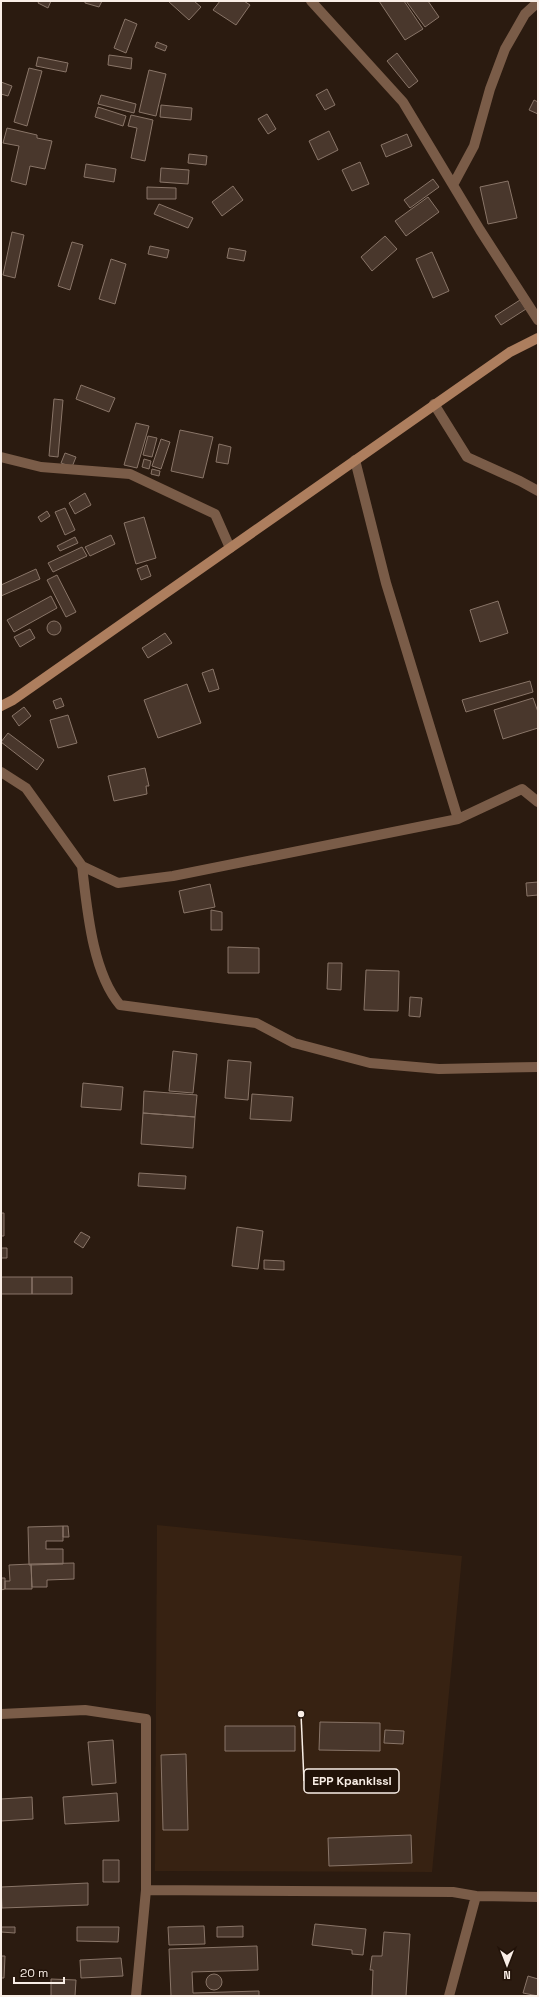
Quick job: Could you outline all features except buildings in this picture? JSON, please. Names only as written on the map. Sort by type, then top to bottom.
[{"type":"main road","points":[[1,706],[13,700],[434,404],[510,352],[538,338]]},
{"type":"street","points":[[311,1],[403,102],[538,320]]},
{"type":"street","points":[[453,185],[474,146],[490,90],[505,49],[525,14],[538,2]]},
{"type":"street","points":[[434,404],[467,457],[520,480],[538,491]]},
{"type":"street","points":[[1,457],[41,467],[130,474],[215,514],[230,548]]},
{"type":"street","points":[[355,460],[386,583],[458,819]]},
{"type":"street","points":[[1,772],[26,788],[82,866],[88,916],[99,963],[110,994],[120,1005],[256,1023],[294,1043],[370,1063],[439,1069],[538,1067]]},
{"type":"street","points":[[82,866],[118,883],[173,876],[458,819],[522,790],[538,802]]},
{"type":"street","points":[[1,1714],[85,1710],[146,1719],[146,1890],[136,1996]]},
{"type":"street","points":[[146,1890],[453,1892],[476,1896],[538,1897]]},
{"type":"street","points":[[449,1996],[476,1896]]},
{"type":"shaded area","points":[[157,1525],[462,1556],[432,1872],[155,1871]]},
{"type":"place","name":"EPP Kpankissi","points":[[301,1714]]}]
